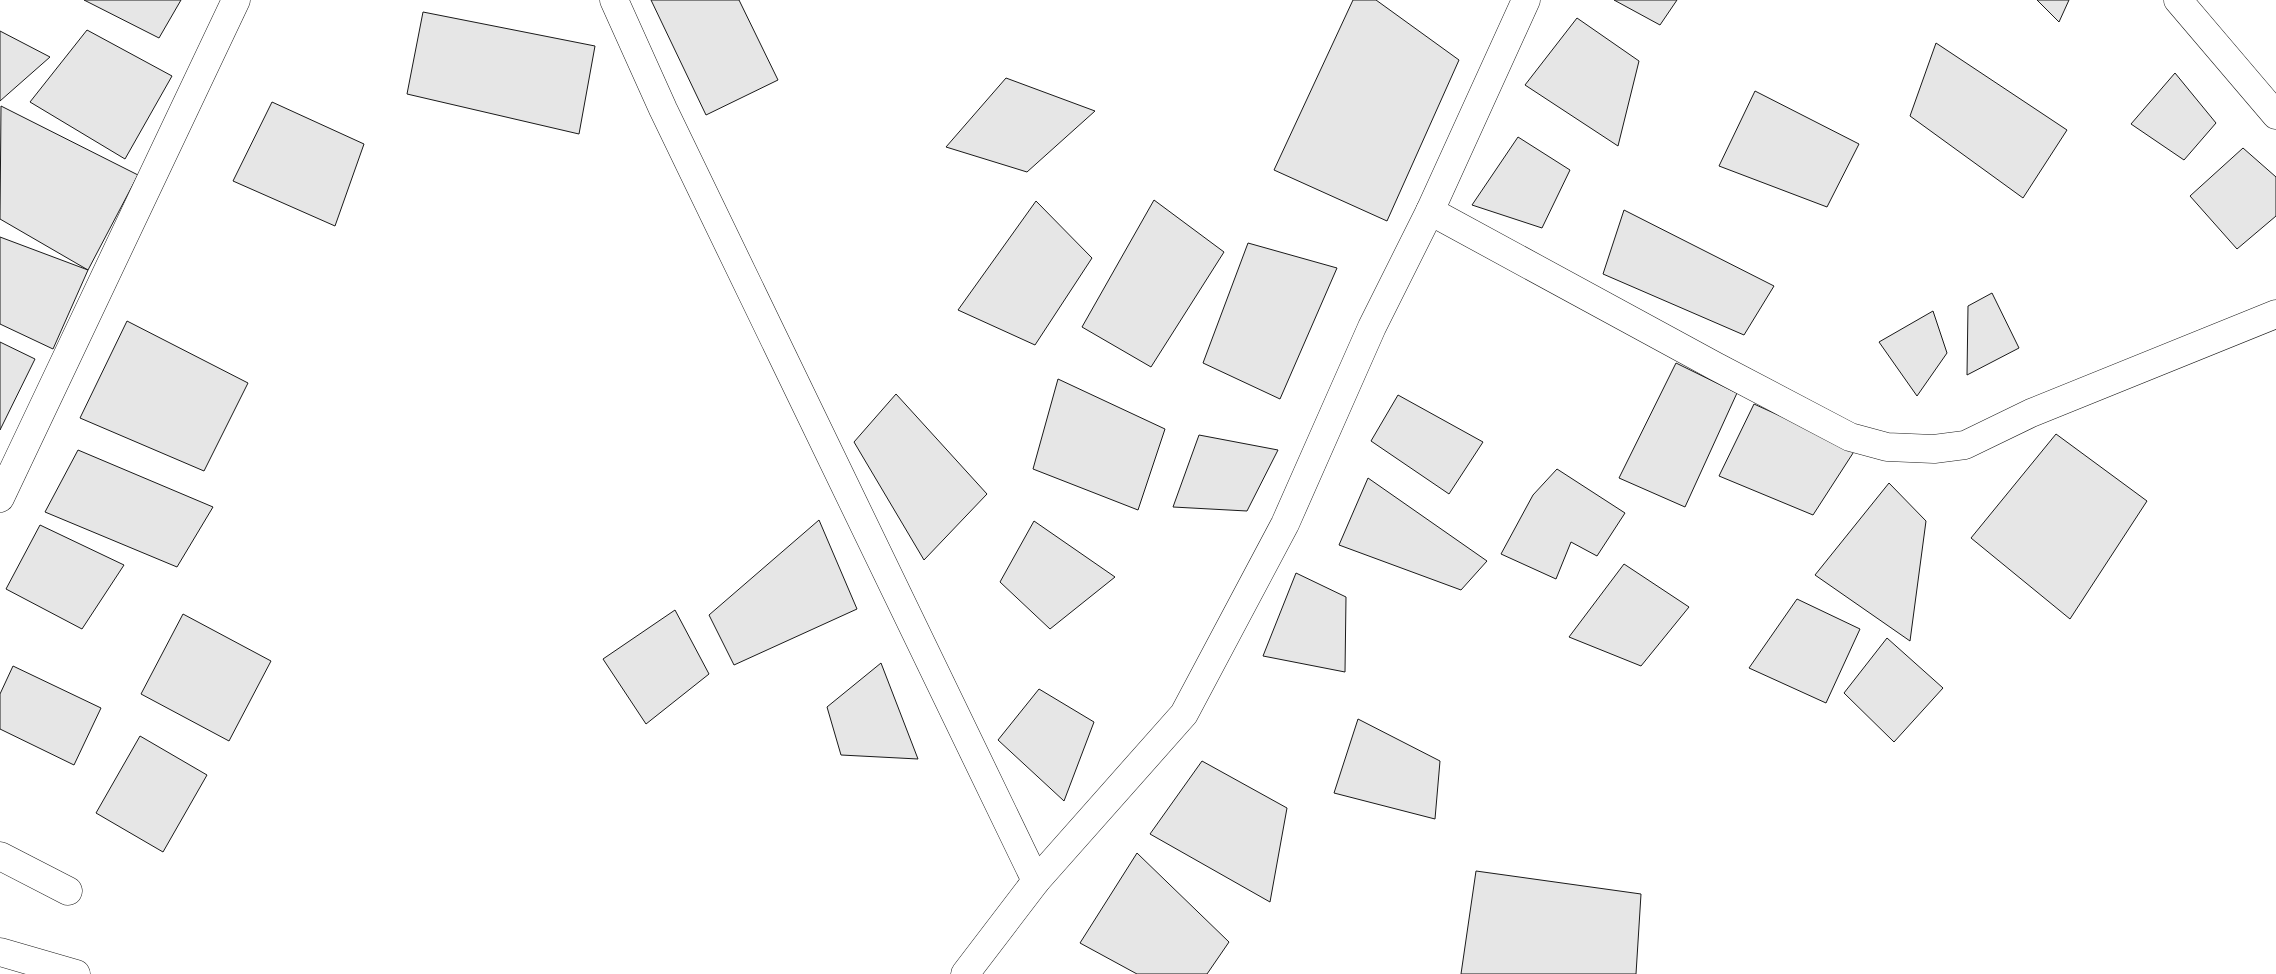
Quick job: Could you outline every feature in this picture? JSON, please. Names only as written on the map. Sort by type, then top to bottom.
[{"type":"main road","points":[[0,498],[236,0]]},
{"type":"main road","points":[[614,0],[663,109],[1036,881]]},
{"type":"main road","points":[[965,974],[1036,881],[1184,714],[1285,524],[1372,327],[1430,211],[1526,0]]},
{"type":"main road","points":[[2178,0],[2276,115]]},
{"type":"main road","points":[[1430,211],[1715,366],[1842,432],[1887,447],[1934,449],[1965,445],[2032,413],[2276,314]]},
{"type":"main road","points":[[0,856],[68,891]]},
{"type":"main road","points":[[0,952],[76,974]]},
{"type":"building","points":[[84,0],[181,0],[159,38]]},
{"type":"building","points":[[651,0],[739,0],[778,80],[706,115]]},
{"type":"building","points":[[1353,0],[1376,0],[1459,60],[1387,221],[1274,170]]},
{"type":"building","points":[[1614,0],[1677,0],[1660,25]]},
{"type":"building","points":[[2037,0],[2069,0],[2059,22]]},
{"type":"building","points":[[423,12],[595,46],[579,134],[407,94]]},
{"type":"building","points":[[1577,18],[1639,61],[1618,146],[1525,85]]},
{"type":"building","points":[[87,30],[172,76],[125,159],[30,102]]},
{"type":"building","points":[[0,31],[50,57],[0,101]]},
{"type":"building","points":[[1936,43],[2067,130],[2023,198],[1910,116]]},
{"type":"building","points":[[2175,73],[2216,123],[2184,160],[2131,124]]},
{"type":"building","points":[[1006,78],[1095,111],[1027,172],[946,147]]},
{"type":"building","points":[[1755,91],[1859,144],[1827,207],[1719,166]]},
{"type":"building","points":[[272,102],[364,144],[335,226],[233,181]]},
{"type":"building","points":[[1,106],[138,175],[88,270],[0,219]]},
{"type":"building","points":[[1518,137],[1570,170],[1542,228],[1472,205]]},
{"type":"building","points":[[2243,148],[2276,177],[2276,216],[2237,249],[2190,196]]},
{"type":"building","points":[[1154,200],[1224,252],[1151,367],[1082,327]]},
{"type":"building","points":[[1036,201],[1092,258],[1035,345],[958,310]]},
{"type":"building","points":[[1624,210],[1774,286],[1744,335],[1603,274]]},
{"type":"building","points":[[0,237],[88,270],[53,349],[0,324]]},
{"type":"building","points":[[1248,243],[1337,268],[1280,399],[1203,363]]},
{"type":"building","points":[[1992,293],[2019,348],[1967,375],[1968,306]]},
{"type":"building","points":[[1933,311],[1947,353],[1917,396],[1879,342]]},
{"type":"building","points":[[127,321],[248,383],[204,471],[80,418]]},
{"type":"building","points":[[0,342],[35,359],[0,430]]},
{"type":"building","points":[[1676,363],[1737,393],[1685,507],[1619,478]]},
{"type":"building","points":[[1058,379],[1165,429],[1138,510],[1033,469]]},
{"type":"building","points":[[896,394],[987,494],[924,560],[854,442]]},
{"type":"building","points":[[1398,395],[1483,442],[1449,494],[1371,441]]},
{"type":"building","points":[[1754,404],[1855,450],[1813,515],[1719,476]]},
{"type":"building","points":[[2056,434],[2147,501],[2070,619],[1971,538]]},
{"type":"building","points":[[1199,435],[1278,450],[1247,511],[1173,507]]},
{"type":"building","points":[[78,450],[213,507],[177,567],[45,512]]},
{"type":"building","points":[[1557,469],[1625,513],[1597,556],[1571,542],[1556,579],[1501,554],[1533,495]]},
{"type":"building","points":[[1368,478],[1487,561],[1461,590],[1339,545]]},
{"type":"building","points":[[1889,483],[1926,521],[1910,641],[1815,575]]},
{"type":"building","points":[[819,520],[857,609],[734,665],[709,615]]},
{"type":"building","points":[[1034,521],[1115,577],[1050,629],[1000,582]]},
{"type":"building","points":[[40,525],[124,565],[82,629],[6,589]]},
{"type":"building","points":[[1624,564],[1689,607],[1641,666],[1569,637]]},
{"type":"building","points":[[1296,573],[1346,597],[1345,672],[1263,656]]},
{"type":"building","points":[[1797,599],[1860,629],[1826,703],[1749,668]]},
{"type":"building","points":[[675,610],[709,674],[646,724],[603,659]]},
{"type":"building","points":[[183,614],[271,661],[229,741],[141,694]]},
{"type":"building","points":[[1887,638],[1943,688],[1894,742],[1844,693]]},
{"type":"building","points":[[881,663],[918,759],[841,755],[827,707]]},
{"type":"building","points":[[13,666],[101,708],[74,765],[0,729],[0,694]]},
{"type":"building","points":[[1039,689],[1094,722],[1064,801],[998,740]]},
{"type":"building","points":[[1358,719],[1440,761],[1435,819],[1334,793]]},
{"type":"building","points":[[140,736],[207,775],[163,852],[96,813]]},
{"type":"building","points":[[1202,761],[1287,808],[1270,902],[1150,834]]},
{"type":"building","points":[[1137,853],[1229,942],[1207,974],[1137,974],[1080,943]]},
{"type":"building","points":[[1476,871],[1641,894],[1636,974],[1461,974]]}]
